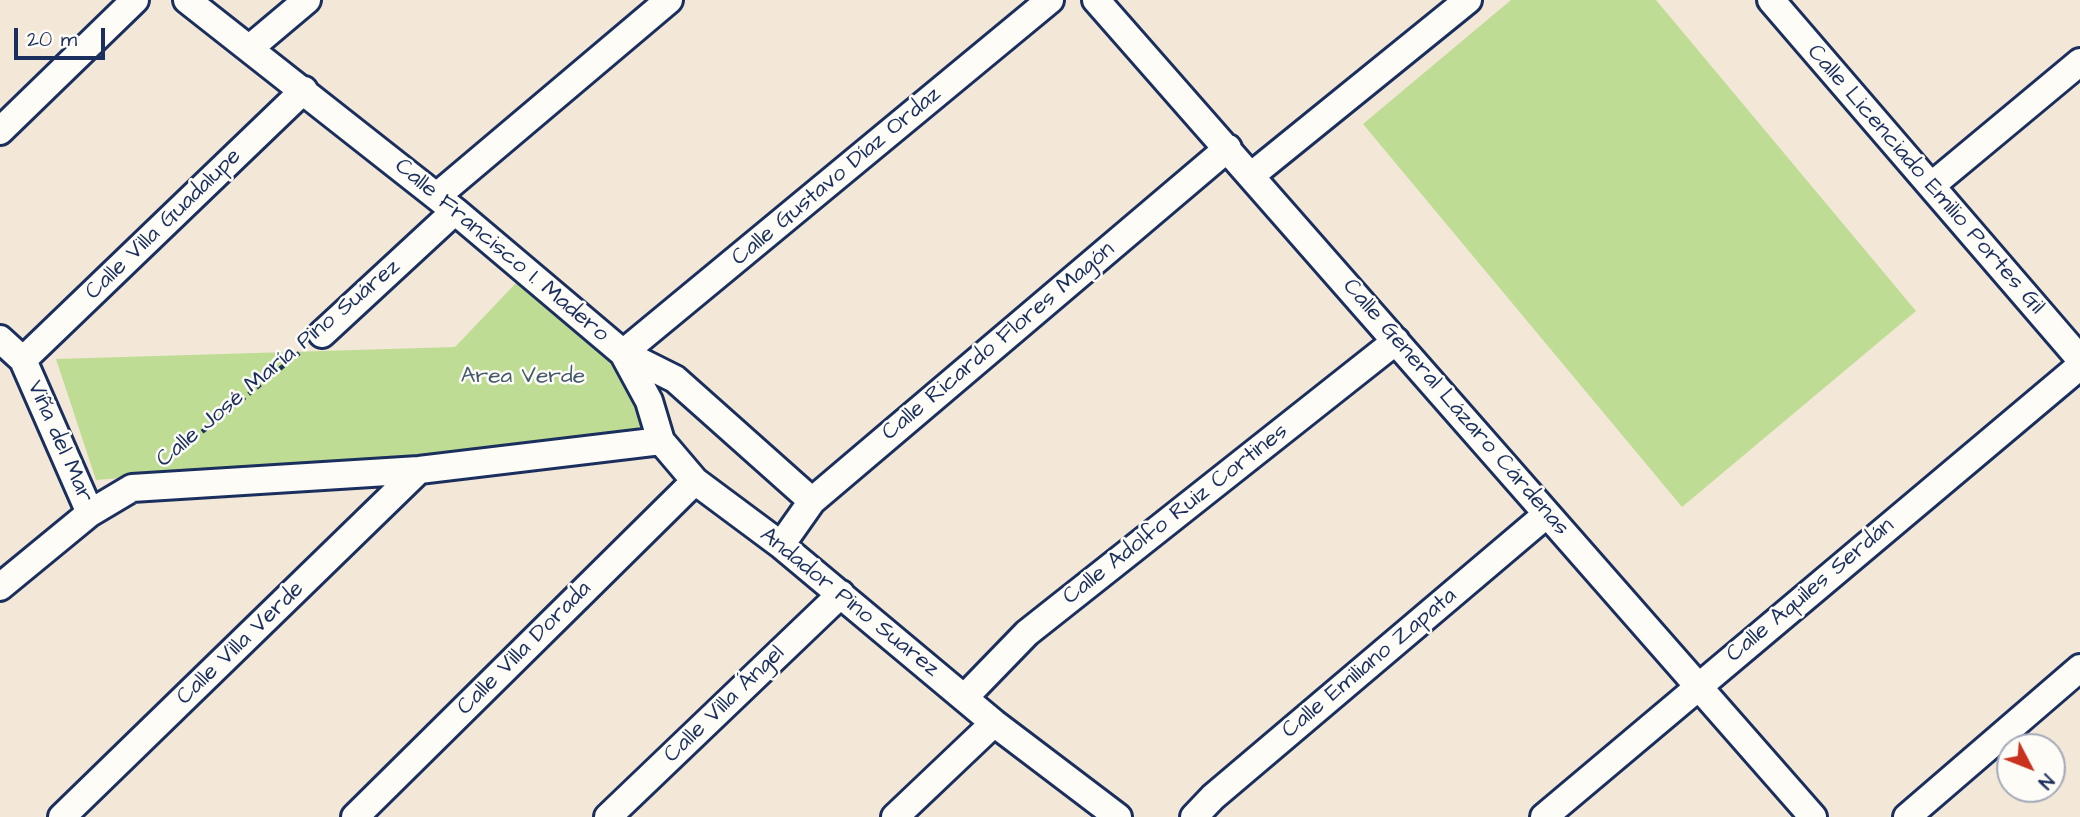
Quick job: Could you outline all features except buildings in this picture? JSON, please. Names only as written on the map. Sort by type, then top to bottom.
[{"type":"street","points":[[0,131],[135,0]]},
{"type":"street","name":"Calle Francisco I. Madero","points":[[187,0],[446,203],[624,353],[676,379],[812,501]]},
{"type":"street","points":[[250,48],[307,0]]},
{"type":"street","name":"Calle José María Pino Suárez","points":[[322,334],[446,203],[669,0]]},
{"type":"street","name":"Calle Gustavo Díaz Ordaz","points":[[624,353],[1049,0]]},
{"type":"street","name":"Calle General Lázaro Cárdenas","points":[[1096,0],[1813,817]]},
{"type":"street","points":[[1252,175],[1468,0]]},
{"type":"street","name":"Calle Licenciado Emilio Portes Gil","points":[[1780,3],[1931,186],[2080,359]]},
{"type":"street","points":[[1931,186],[2080,62]]},
{"type":"street","name":"Calle Villa Guadalupe","points":[[23,360],[304,90]]},
{"type":"street","name":"Calle Ricardo Flores Magón","points":[[781,545],[812,501],[1228,148]]},
{"type":"street","name":"Viña del Mar","points":[[0,339],[23,360],[90,513]]},
{"type":"street","name":"Calle Adolfo Ruiz Cortines","points":[[964,698],[1027,633],[1396,341]]},
{"type":"street","name":"Andador Pino Suarez","points":[[624,353],[649,401],[661,441],[695,481],[781,545],[994,723],[1118,817]]},
{"type":"street","name":"Calle Aquiles Serdán","points":[[1544,817],[2080,366]]},
{"type":"street","points":[[0,587],[90,513],[132,488],[419,470],[661,441]]},
{"type":"street","name":"Calle Villa Verde","points":[[62,817],[419,470]]},
{"type":"street","name":"Calle Villa Dorada","points":[[355,817],[695,481]]},
{"type":"street","name":"Calle Emiliano Zapata","points":[[1194,817],[1213,797],[1547,514]]},
{"type":"street","name":"Calle Villa Ángel","points":[[608,817],[841,594]]},
{"type":"street","points":[[1907,817],[2080,668]]},
{"type":"street","points":[[895,817],[994,723]]},
{"type":"path","name":"Calle José María Pino Suárez","points":[[132,488],[322,334]]},
{"type":"green space","points":[[1511,0],[1656,0],[1916,311],[1682,507],[1363,124]]},
{"type":"green space","name":"Area Verde","points":[[516,283],[624,365],[648,438],[96,480],[56,359],[455,347]]}]
